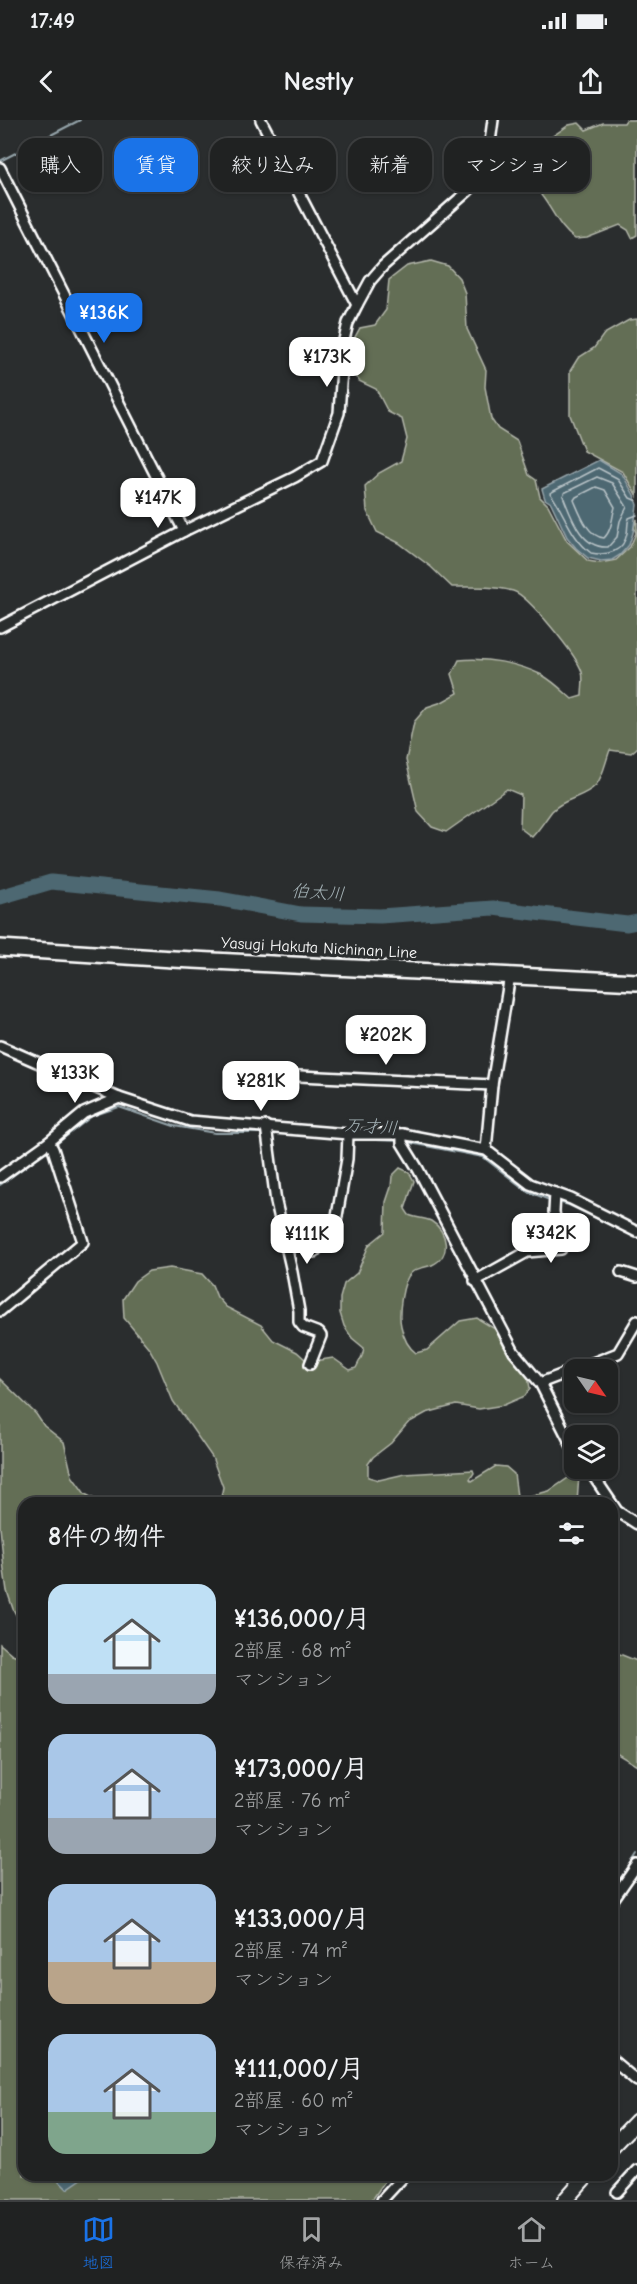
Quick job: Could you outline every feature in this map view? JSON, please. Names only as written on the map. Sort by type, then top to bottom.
[{"type":"main road","name":"Yasugi Hakuta Nichinan Line","points":[[0,948],[637,982]]},
{"type":"main road","points":[[618,2142],[637,2121]]},
{"type":"main road","points":[[565,2200],[582,2181]]},
{"type":"street","points":[[261,120],[357,305]]},
{"type":"street","points":[[0,627],[184,531],[295,477],[322,461],[339,413],[344,340],[357,305],[370,281],[383,266],[483,175],[494,120]]},
{"type":"street","points":[[0,168],[184,531]]},
{"type":"street","points":[[486,1150],[492,1085],[510,975]]},
{"type":"street","points":[[0,1046],[119,1098],[190,1121],[348,1138],[402,1139],[486,1150],[530,1184],[555,1199],[637,1232]]},
{"type":"street","points":[[278,1075],[492,1085]]},
{"type":"street","points":[[0,1177],[51,1145],[84,1113],[119,1098]]},
{"type":"street","points":[[267,1131],[276,1202],[299,1311],[299,1322],[303,1327],[321,1336],[310,1364]]},
{"type":"street","points":[[283,1232],[334,1233],[348,1138]]},
{"type":"street","points":[[402,1139],[514,1352],[540,1383],[564,1430]]},
{"type":"street","points":[[0,1311],[83,1242],[51,1145]]},
{"type":"street","points":[[475,1281],[527,1252],[561,1250],[555,1199]]},
{"type":"street","points":[[300,1232],[311,1252],[323,1243],[334,1240]]},
{"type":"street","points":[[621,1272],[637,1277]]},
{"type":"street","points":[[603,1359],[618,1353],[637,1321]]},
{"type":"street","points":[[540,1383],[564,1374]]},
{"type":"street","points":[[596,1479],[608,1497]]},
{"type":"street","points":[[618,1511],[637,1524]]},
{"type":"street","points":[[618,1892],[637,1865]]},
{"type":"street","points":[[618,2065],[637,2081]]},
{"type":"street","points":[[617,2192],[637,2170]]},
{"type":"street","points":[[382,2200],[399,2181]]},
{"type":"green space","points":[[626,120],[637,120],[637,235],[632,238],[628,230],[620,225],[587,238],[575,239],[560,224],[541,195],[543,192],[590,192],[590,138],[550,138],[569,125],[579,123],[586,130],[603,123],[624,123]]},
{"type":"green space","points":[[431,261],[448,266],[459,278],[465,293],[467,329],[486,370],[485,387],[491,419],[498,429],[517,441],[529,475],[536,480],[540,497],[548,505],[567,541],[588,561],[600,563],[616,560],[630,547],[636,533],[634,527],[637,519],[637,748],[631,753],[610,750],[596,785],[586,793],[562,803],[552,811],[532,837],[520,828],[521,795],[507,789],[446,832],[432,827],[418,812],[406,760],[414,722],[427,707],[458,693],[452,674],[459,660],[491,660],[522,667],[546,677],[572,699],[582,696],[583,684],[582,672],[571,653],[540,614],[520,595],[498,588],[452,587],[431,567],[399,543],[377,532],[367,511],[365,486],[379,473],[401,461],[407,439],[402,419],[388,412],[376,389],[359,381],[351,368],[350,346],[360,328],[375,325],[386,310],[389,280],[407,266]]},
{"type":"green space","points":[[637,319],[637,496],[623,472],[584,451],[570,415],[570,371],[578,358],[594,348],[604,334],[629,320]]},
{"type":"green space","points":[[400,1168],[409,1172],[414,1181],[405,1209],[409,1215],[429,1220],[437,1225],[445,1243],[443,1256],[438,1261],[413,1271],[405,1283],[400,1306],[400,1321],[408,1344],[416,1353],[427,1350],[460,1321],[477,1318],[495,1329],[528,1377],[530,1388],[525,1396],[504,1405],[479,1409],[456,1405],[426,1413],[408,1423],[391,1443],[373,1457],[368,1464],[368,1477],[379,1480],[405,1474],[473,1470],[474,1473],[470,1479],[472,1481],[496,1466],[506,1467],[514,1474],[517,1496],[520,1497],[221,1497],[223,1487],[212,1457],[173,1401],[149,1348],[124,1318],[123,1299],[135,1281],[149,1271],[170,1268],[202,1274],[226,1307],[261,1325],[273,1340],[297,1352],[306,1360],[333,1358],[350,1370],[356,1368],[364,1348],[352,1338],[344,1326],[340,1313],[340,1298],[344,1284],[357,1273],[369,1245],[385,1232],[386,1202],[392,1176]]},
{"type":"green space","points":[[0,1379],[36,1414],[44,1426],[64,1442],[72,1476],[85,1494],[91,1497],[18,1497],[18,1619],[7,1591],[0,1526]]},
{"type":"green space","points":[[567,1479],[579,1479],[577,1497],[526,1497],[549,1491]]},
{"type":"green space","points":[[0,1644],[18,1656],[18,2181],[385,2181],[372,2200],[0,2200]]},
{"type":"green space","points":[[618,1653],[637,1661],[637,1766],[618,1754]]},
{"type":"water","points":[[599,460],[622,474],[637,505],[629,545],[612,560],[601,561],[588,558],[576,548],[567,537],[551,503],[545,499],[542,489]]},
{"type":"water","points":[[59,2181],[79,2181],[67,2189]]},
{"type":"waterway","points":[[0,161],[80,120]]},
{"type":"waterway","name":"伯太川","points":[[0,897],[51,882],[220,899],[301,914],[380,916],[493,908],[627,924],[637,922]]},
{"type":"waterway","name":"万才川","points":[[55,1145],[92,1116],[119,1107],[174,1126],[215,1133],[265,1133]]},
{"type":"waterway","name":"万才川","points":[[271,1133],[346,1139]]},
{"type":"waterway","name":"万才川","points":[[351,1139],[400,1141]]},
{"type":"waterway","name":"万才川","points":[[405,1142],[483,1157],[527,1191],[552,1201]]},
{"type":"waterway","name":"万才川","points":[[0,1185],[51,1148]]},
{"type":"waterway","name":"万才川","points":[[558,1202],[569,1205],[637,1238]]},
{"type":"waterway","points":[[618,1884],[637,1854]]},
{"type":"waterway","points":[[376,2200],[390,2181]]}]
